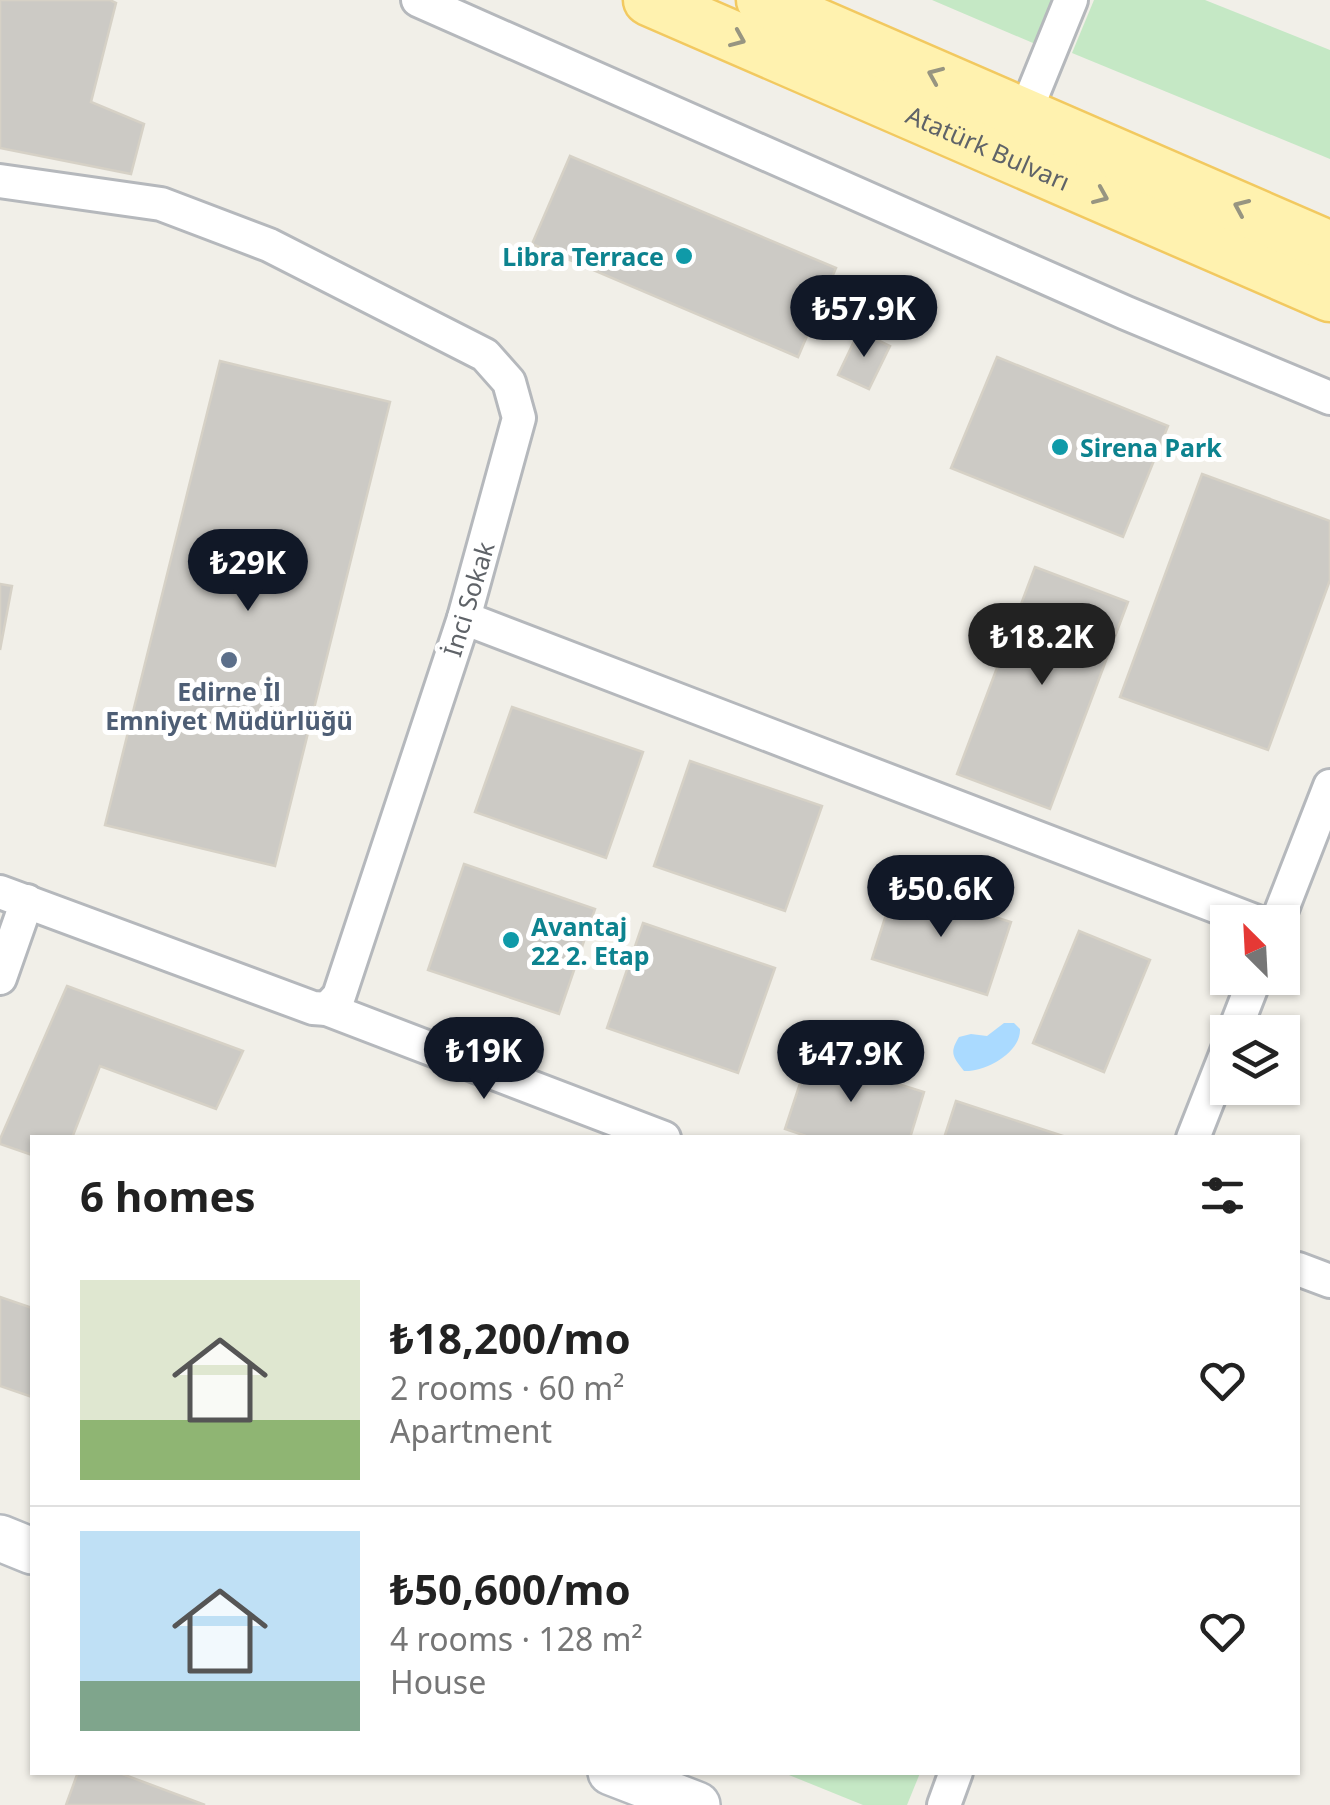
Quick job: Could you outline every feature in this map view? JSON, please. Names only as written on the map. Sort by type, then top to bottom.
[{"type":"main road","name":"Atatürk Bulvarı","points":[[649,0],[1330,296]]},
{"type":"main road","name":"Atatürk Bulvarı","points":[[762,0],[1330,246]]},
{"type":"main road","points":[[0,1538],[30,1550]]},
{"type":"main road","points":[[618,1775],[697,1805]]},
{"type":"street","points":[[418,0],[1054,282],[1330,398]]},
{"type":"street","points":[[1025,113],[1071,0]]},
{"type":"street","name":"İnci Sokak","points":[[0,182],[161,204],[269,245],[485,354],[509,382],[520,418],[464,618],[339,996],[327,1009]]},
{"type":"street","points":[[464,618],[1213,905]]},
{"type":"street","points":[[1284,905],[1330,786]]},
{"type":"street","points":[[0,978],[14,897],[313,1008],[327,1009],[656,1135]]},
{"type":"street","points":[[1194,1135],[1210,1095]]},
{"type":"street","points":[[1300,1270],[1330,1281]]},
{"type":"street","points":[[944,1805],[955,1775]]},
{"type":"green space","points":[[932,0],[1058,0],[1040,46]]},
{"type":"green space","points":[[1094,0],[1205,0],[1330,50],[1330,159],[1072,53]]},
{"type":"green space","points":[[789,1775],[919,1775],[907,1805],[863,1805]]},
{"type":"water","points":[[1004,1023],[1014,1023],[1020,1029],[1015,1046],[991,1064],[964,1071],[954,1055],[959,1037],[987,1036]]},
{"type":"building","points":[[0,0],[116,3],[91,102],[144,124],[131,174],[0,148]]},
{"type":"building","name":"Libra Terrace","points":[[570,156],[836,268],[798,357],[532,244]]},
{"type":"building","points":[[859,331],[890,346],[869,389],[838,375]]},
{"type":"building","name":"Sirena Park","points":[[997,357],[1168,426],[1123,537],[951,468]]},
{"type":"building","points":[[220,361],[390,402],[275,866],[105,825]]},
{"type":"building","points":[[1202,474],[1330,521],[1330,580],[1268,750],[1120,697]]},
{"type":"building","points":[[1035,567],[1128,602],[1050,809],[957,774]]},
{"type":"building","points":[[0,584],[12,586],[0,650]]},
{"type":"building","points":[[512,707],[643,752],[606,858],[475,812]]},
{"type":"building","points":[[690,761],[822,806],[785,911],[654,866]]},
{"type":"building","name":"Avantaj 22 2. Etap","points":[[464,864],[595,909],[559,1014],[428,970]]},
{"type":"building","points":[[895,886],[1011,922],[987,995],[872,959]]},
{"type":"building","points":[[643,923],[775,968],[738,1073],[607,1028]]},
{"type":"building","points":[[1079,931],[1150,960],[1104,1072],[1033,1043]]},
{"type":"building","points":[[67,986],[243,1051],[216,1109],[100,1066],[73,1135],[30,1135],[30,1154],[0,1144]]},
{"type":"building","points":[[809,1056],[924,1092],[911,1135],[803,1135],[785,1129]]},
{"type":"building","points":[[956,1101],[1060,1135],[945,1135]]},
{"type":"building","points":[[0,1297],[30,1307],[30,1396],[0,1386]]},
{"type":"building","points":[[77,1775],[125,1775],[205,1805],[66,1805]]},
{"type":"place","name":"Libra Terrace","points":[[684,256]]},
{"type":"place","name":"Sirena Park","points":[[1060,447]]},
{"type":"place","name":"Edirne İl Emniyet Müdürlüğü","points":[[229,660]]},
{"type":"place","name":"Avantaj 22 2. Etap","points":[[511,940]]}]
